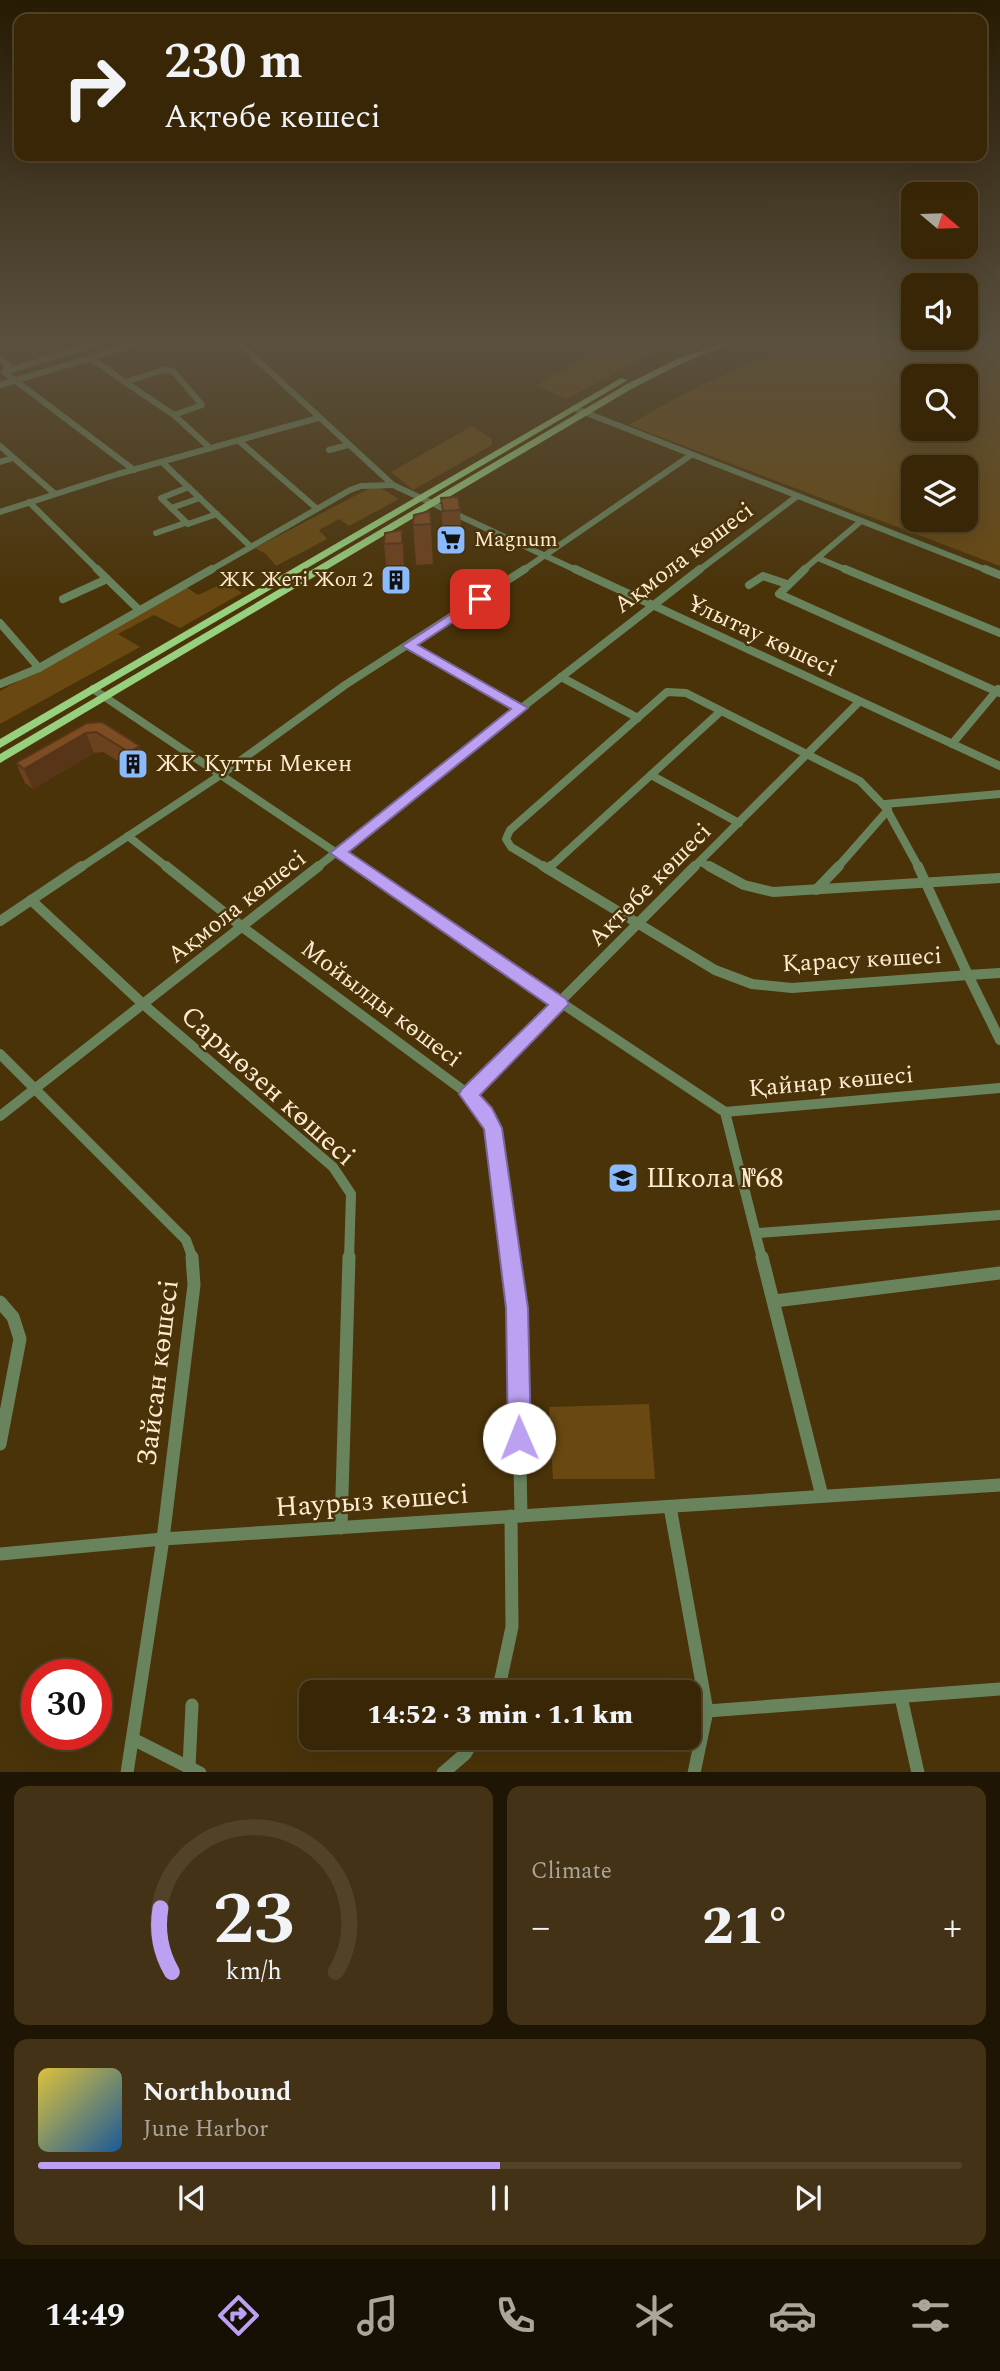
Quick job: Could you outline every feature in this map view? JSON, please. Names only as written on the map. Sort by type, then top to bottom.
[{"type":"main road","points":[[0,744],[542,427]]},
{"type":"main road","points":[[0,759],[562,427]]},
{"type":"street","points":[[78,427],[134,470]]},
{"type":"street","points":[[186,427],[210,449]]},
{"type":"street","points":[[0,512],[134,470],[288,427]]},
{"type":"street","points":[[328,427],[393,485]]},
{"type":"street","points":[[620,427],[1000,576]]},
{"type":"street","points":[[239,441],[316,509]]},
{"type":"street","points":[[329,450],[348,445]]},
{"type":"street","points":[[0,446],[54,494]]},
{"type":"street","points":[[0,920],[222,774],[345,685],[547,555],[691,455]]},
{"type":"street","points":[[0,463],[13,457]]},
{"type":"street","points":[[162,462],[250,546]]},
{"type":"street","points":[[0,684],[39,668],[138,609],[357,488],[393,485]]},
{"type":"street","name":"Ұлытау көшесі","points":[[393,485],[1000,766]]},
{"type":"street","points":[[185,523],[162,496],[188,487]]},
{"type":"street","name":"Ақмола көшесі","points":[[0,1116],[651,606],[796,497]]},
{"type":"street","points":[[171,508],[200,498]]},
{"type":"street","points":[[29,502],[138,609]]},
{"type":"street","points":[[156,533],[185,523],[192,524],[217,514]]},
{"type":"street","points":[[860,522],[787,584],[779,594],[999,691],[952,744]]},
{"type":"street","points":[[818,558],[1000,633]]},
{"type":"street","points":[[749,585],[763,576],[787,584]]},
{"type":"street","points":[[62,599],[107,579]]},
{"type":"street","points":[[0,623],[39,668]]},
{"type":"street","points":[[408,646],[521,708]]},
{"type":"street","points":[[561,677],[638,718],[667,692],[686,693],[860,781],[886,807],[1000,1040]]},
{"type":"street","name":"Қайнар көшесі","points":[[93,689],[725,1112],[1000,1088]]},
{"type":"street","name":"Ақтөбе көшесі","points":[[468,1094],[859,702]]},
{"type":"street","points":[[548,869],[721,710]]},
{"type":"street","name":"Қарасу көшесі","points":[[638,718],[510,830],[506,839],[511,847],[715,970],[769,986],[792,988],[1000,973]]},
{"type":"street","points":[[651,775],[738,822]]},
{"type":"street","points":[[816,890],[886,807],[1000,794]]},
{"type":"street","name":"Мойылды көшесі","points":[[128,836],[241,926],[468,1094],[486,1114],[493,1128],[517,1308],[514,1577],[511,1635],[502,1680]]},
{"type":"street","points":[[701,862],[751,890],[773,892],[1000,878]]},
{"type":"street","name":"Сарыөзен көшесі","points":[[31,900],[143,1004],[333,1167],[351,1194],[341,1528]]},
{"type":"street","name":"Зайсан көшесі","points":[[0,1054],[186,1240],[194,1264],[194,1286],[163,1539],[127,1772]]},
{"type":"street","points":[[725,1112],[758,1233],[822,1496]]},
{"type":"street","points":[[758,1233],[1000,1215]]},
{"type":"street","points":[[775,1301],[1000,1273]]},
{"type":"street","points":[[0,1302],[13,1317],[20,1339],[0,1444]]},
{"type":"street","name":"Наурыз көшесі","points":[[0,1554],[163,1539],[1000,1485]]},
{"type":"street","points":[[670,1507],[707,1711],[694,1772]]},
{"type":"street","points":[[707,1711],[1000,1689]]},
{"type":"street","points":[[901,1697],[918,1772]]},
{"type":"street","points":[[133,1739],[195,1770],[192,1705]]},
{"type":"street","points":[[444,1772],[468,1750]]},
{"type":"shaded area","points":[[471,427],[492,439],[492,445],[413,490],[391,472]]},
{"type":"shaded area","points":[[633,427],[901,427],[901,441],[978,441],[978,427],[1000,427],[1000,566],[911,532],[978,532],[978,455],[901,455],[901,528]]},
{"type":"shaded area","points":[[376,485],[399,499],[349,526],[339,519],[319,530],[327,539],[276,566],[266,554],[255,548]]},
{"type":"shaded area","points":[[226,582],[242,593],[180,628],[154,615],[118,634],[140,647],[0,724],[0,691],[186,587],[198,595]]},
{"type":"shaded area","points":[[649,1404],[655,1479],[553,1479],[549,1407]]},
{"type":"building","points":[[458,497],[460,510],[443,511],[441,498]]},
{"type":"building","points":[[430,511],[431,524],[413,525],[414,515]]},
{"type":"building","points":[[402,530],[402,543],[384,544],[385,533]]},
{"type":"building","points":[[102,722],[140,746],[129,752],[96,732],[86,733],[24,769],[16,763],[87,723]]},
{"type":"place","name":"Magnum","points":[[451,540]]},
{"type":"place","name":"ЖК Жеті Жол 2","points":[[396,580]]},
{"type":"place","name":"ЖК Кутты Мекен","points":[[133,764]]},
{"type":"place","name":"Школа №68","points":[[623,1178]]},
{"type":"route","points":[[480,599],[408,646],[521,708],[338,853],[560,1004],[468,1094],[486,1114],[493,1128],[517,1308],[519,1438]]}]
